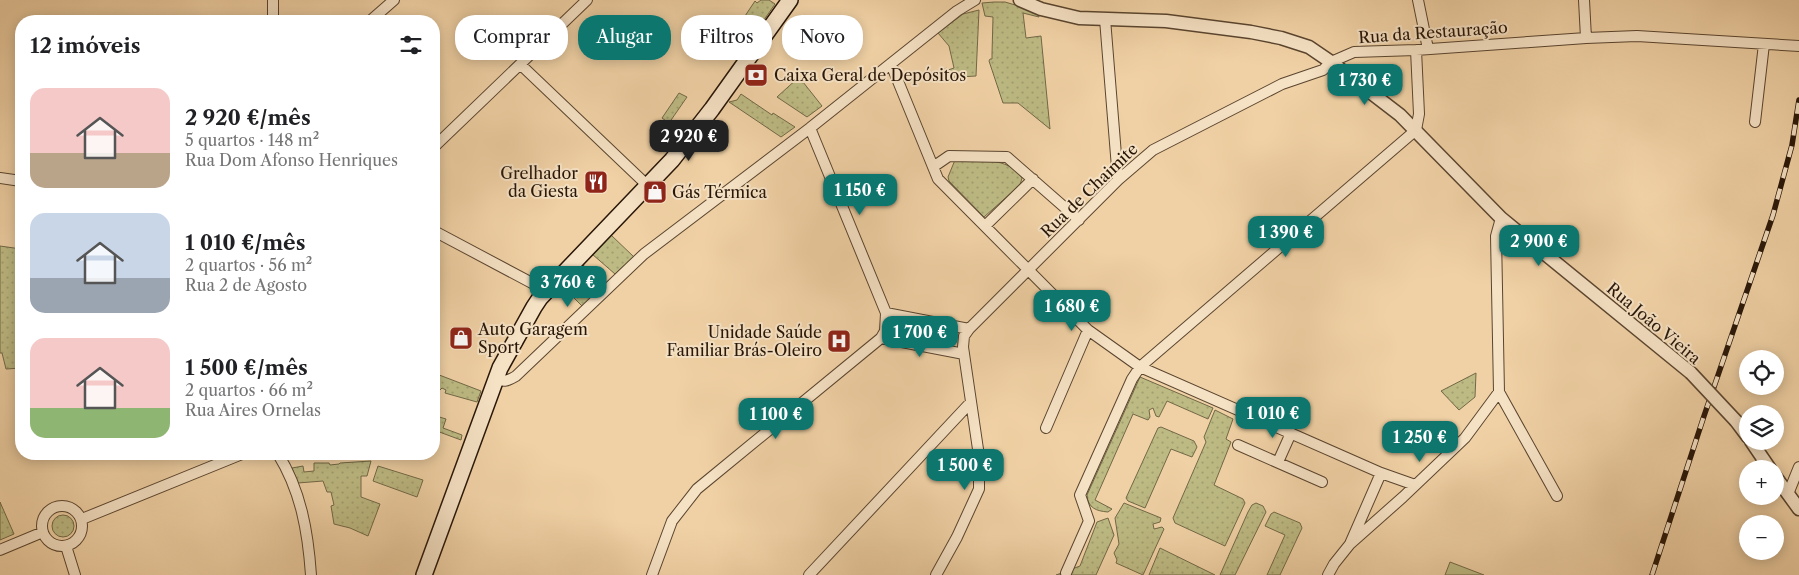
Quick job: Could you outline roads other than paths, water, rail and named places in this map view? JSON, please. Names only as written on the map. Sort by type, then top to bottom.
[{"type":"main road","points":[[424,575],[496,379],[523,324],[540,298],[672,160],[712,109],[790,0]]},
{"type":"street","points":[[273,0],[274,15]]},
{"type":"street","points":[[377,15],[394,0]]},
{"type":"street","points":[[440,141],[587,0]]},
{"type":"street","points":[[496,379],[502,381],[509,380],[516,376],[644,254],[810,128],[957,11],[975,0]]},
{"type":"street","points":[[1020,0],[1060,15],[1079,18],[1166,21],[1251,32],[1281,38],[1309,48],[1331,62]]},
{"type":"street","points":[[1418,0],[1428,49]]},
{"type":"street","points":[[1584,0],[1586,38]]},
{"type":"street","points":[[1105,19],[1118,180]]},
{"type":"street","name":"Rua da Restauração","points":[[1331,62],[1354,52],[1416,50],[1636,36],[1799,46]]},
{"type":"street","points":[[1755,122],[1764,44]]},
{"type":"street","points":[[1066,574],[1089,521],[1080,495],[1132,379],[1140,367],[1416,130],[1419,114],[1416,50]]},
{"type":"street","name":"Rua João Vieira","points":[[1331,62],[1400,115],[1501,218],[1691,373],[1739,425]]},
{"type":"street","name":"Rua de Chaimite","points":[[969,329],[1118,180],[1153,150],[1282,84],[1323,70],[1331,62]]},
{"type":"street","points":[[890,64],[938,179],[1088,330],[1140,367],[1382,473],[1415,485]]},
{"type":"street","points":[[521,65],[648,186]]},
{"type":"street","points":[[652,575],[672,521],[697,489],[881,338],[885,331],[886,313],[810,128]]},
{"type":"street","points":[[933,167],[949,156],[1007,157],[1079,220]]},
{"type":"street","points":[[0,178],[15,180]]},
{"type":"street","points":[[985,226],[1033,179]]},
{"type":"street","points":[[1501,218],[1496,236],[1498,392],[1557,496]]},
{"type":"street","points":[[440,234],[547,291]]},
{"type":"street","points":[[886,313],[969,329],[964,336],[964,354],[979,456],[980,489],[936,575]]},
{"type":"street","points":[[1046,428],[1088,330]]},
{"type":"street","points":[[881,338],[964,354]]},
{"type":"street","points":[[1328,575],[1350,544],[1465,438],[1498,392]]},
{"type":"street","points":[[809,575],[971,402]]},
{"type":"street","points":[[1278,462],[1291,433]]},
{"type":"street","points":[[1238,445],[1322,482]]},
{"type":"street","points":[[82,519],[227,460]]},
{"type":"street","points":[[282,460],[286,466],[304,516],[311,575]]},
{"type":"street","points":[[1788,494],[1799,467]]},
{"type":"street","points":[[1350,544],[1382,473]]},
{"type":"street","points":[[1784,488],[1799,509]]},
{"type":"street","points":[[68,506],[74,509],[82,519],[83,524],[80,536],[77,540],[66,546],[55,545],[50,542],[43,532],[43,520],[46,514],[56,507],[68,506]]},
{"type":"street","points":[[0,550],[43,532]]},
{"type":"street","points":[[66,546],[74,575]]},
{"type":"railway","points":[[1652,575],[1773,215],[1792,145],[1799,100]]},
{"type":"place","name":"Caixa Geral de Depósitos","points":[[756,75]]},
{"type":"place","name":"Grelhador da Giesta","points":[[596,182]]},
{"type":"place","name":"Gás Térmica","points":[[655,192]]},
{"type":"place","name":"Auto Garagem Sport","points":[[461,338]]},
{"type":"place","name":"Unidade Saúde Familiar Brás-Oleiro","points":[[839,341]]}]
